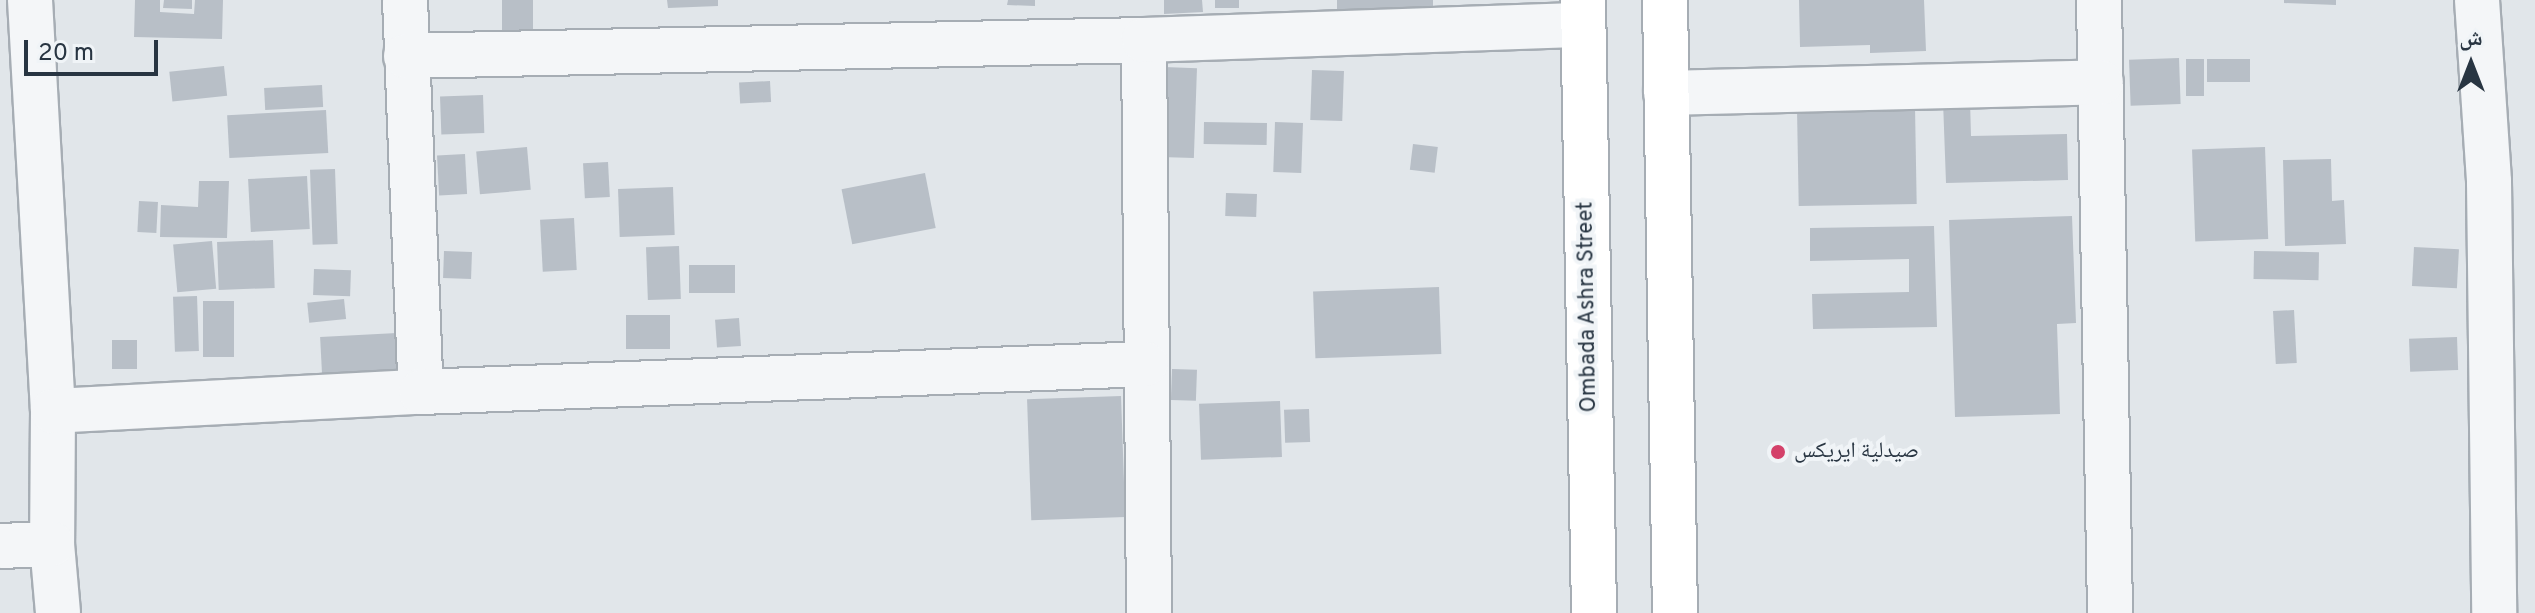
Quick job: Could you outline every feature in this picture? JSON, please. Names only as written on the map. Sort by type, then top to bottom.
[{"type":"main road","points":[[1665,0],[1675,613]]},
{"type":"main road","name":"Ombada Ashra Street","points":[[1583,12],[1594,613]]},
{"type":"street","points":[[30,0],[53,411],[52,544],[58,613]]},
{"type":"street","points":[[405,0],[421,392]]},
{"type":"street","points":[[2099,0],[2110,613]]},
{"type":"street","points":[[2477,0],[2489,182],[2494,613]]},
{"type":"street","points":[[406,56],[1144,40],[1583,12]]},
{"type":"street","points":[[1144,40],[1149,613]]},
{"type":"street","points":[[1666,93],[2101,82]]},
{"type":"street","points":[[53,411],[421,392],[1145,364]]},
{"type":"street","points":[[0,546],[52,544]]},
{"type":"building","points":[[135,0],[160,0],[160,12],[194,14],[195,0],[223,0],[222,39],[134,37]]},
{"type":"building","points":[[164,0],[192,0],[192,9],[163,8]]},
{"type":"building","points":[[502,0],[533,0],[533,31],[502,31]]},
{"type":"building","points":[[667,0],[718,0],[718,6],[668,8]]},
{"type":"building","points":[[1008,0],[1035,0],[1035,6],[1007,5]]},
{"type":"building","points":[[1164,0],[1202,0],[1203,12],[1164,14]]},
{"type":"building","points":[[1215,0],[1239,0],[1239,8],[1215,8]]},
{"type":"building","points":[[1337,0],[1433,0],[1433,36],[1337,36]]},
{"type":"building","points":[[1799,0],[1924,0],[1926,51],[1870,53],[1870,45],[1800,47]]},
{"type":"building","points":[[2284,0],[2336,0],[2336,5],[2284,3]]},
{"type":"building","points":[[2179,58],[2181,104],[2131,106],[2129,60]]},
{"type":"building","points":[[2186,59],[2204,59],[2204,96],[2186,96]]},
{"type":"building","points":[[2207,59],[2250,59],[2250,82],[2207,82]]},
{"type":"building","points":[[224,66],[227,96],[172,102],[169,72]]},
{"type":"building","points":[[1164,67],[1197,68],[1194,158],[1161,157]]},
{"type":"building","points":[[1312,70],[1344,71],[1342,121],[1310,120]]},
{"type":"building","points":[[770,81],[771,102],[740,104],[739,83]]},
{"type":"building","points":[[322,85],[323,107],[265,110],[264,88]]},
{"type":"building","points":[[483,95],[484,133],[441,134],[440,97]]},
{"type":"building","points":[[1970,100],[1971,136],[2067,134],[2068,180],[1946,183],[1943,101]]},
{"type":"building","points":[[1915,107],[1917,204],[1799,206],[1797,109]]},
{"type":"building","points":[[326,110],[328,153],[229,158],[227,115]]},
{"type":"building","points":[[1204,122],[1267,123],[1267,145],[1204,144]]},
{"type":"building","points":[[1275,122],[1303,123],[1301,173],[1273,172]]},
{"type":"building","points":[[1413,144],[1438,147],[1435,173],[1410,170]]},
{"type":"building","points":[[527,147],[531,190],[480,194],[476,151]]},
{"type":"building","points":[[2265,147],[2268,239],[2195,241],[2192,150]]},
{"type":"building","points":[[465,154],[467,194],[439,195],[437,155]]},
{"type":"building","points":[[2331,159],[2332,201],[2344,200],[2346,244],[2285,246],[2283,160]]},
{"type":"building","points":[[608,162],[610,197],[585,198],[583,163]]},
{"type":"building","points":[[335,169],[338,244],[313,245],[310,170]]},
{"type":"building","points":[[925,173],[936,228],[852,244],[842,189]]},
{"type":"building","points":[[307,176],[310,229],[251,232],[248,179]]},
{"type":"building","points":[[199,181],[229,181],[227,238],[160,237],[161,205],[198,207]]},
{"type":"building","points":[[673,187],[675,235],[620,237],[618,189]]},
{"type":"building","points":[[1226,193],[1257,194],[1256,217],[1225,216]]},
{"type":"building","points":[[139,201],[158,202],[156,233],[137,232]]},
{"type":"building","points":[[2072,216],[2076,323],[2057,324],[2060,414],[1955,417],[1949,220]]},
{"type":"building","points":[[574,218],[577,270],[543,272],[540,220]]},
{"type":"building","points":[[1934,226],[1937,327],[1813,329],[1812,294],[1909,292],[1909,259],[1810,261],[1810,228]]},
{"type":"building","points":[[273,240],[275,288],[219,290],[217,242]]},
{"type":"building","points":[[212,241],[216,289],[177,292],[173,244]]},
{"type":"building","points":[[679,246],[681,299],[648,300],[646,247]]},
{"type":"building","points":[[2414,247],[2459,249],[2457,288],[2412,286]]},
{"type":"building","points":[[444,251],[472,252],[471,279],[443,278]]},
{"type":"building","points":[[2254,251],[2319,252],[2319,280],[2254,279]]},
{"type":"building","points":[[689,265],[735,265],[735,293],[689,293]]},
{"type":"building","points":[[314,269],[351,270],[350,296],[313,295]]},
{"type":"building","points":[[1439,287],[1441,354],[1315,358],[1313,291]]},
{"type":"building","points":[[197,296],[199,351],[175,352],[173,297]]},
{"type":"building","points":[[344,299],[346,319],[309,323],[307,303]]},
{"type":"building","points":[[203,301],[234,301],[234,357],[203,357]]},
{"type":"building","points":[[2294,310],[2297,363],[2276,364],[2273,311]]},
{"type":"building","points":[[626,315],[670,315],[670,349],[626,349]]},
{"type":"building","points":[[739,318],[741,346],[717,348],[715,320]]},
{"type":"building","points":[[397,333],[399,374],[322,378],[320,337]]},
{"type":"building","points":[[2457,337],[2458,370],[2410,372],[2409,339]]},
{"type":"building","points":[[112,340],[137,340],[137,369],[112,369]]},
{"type":"building","points":[[1172,369],[1197,370],[1196,401],[1171,400]]},
{"type":"building","points":[[1121,396],[1125,517],[1031,520],[1027,399]]},
{"type":"building","points":[[1280,401],[1282,457],[1201,460],[1199,404]]},
{"type":"building","points":[[1309,409],[1310,442],[1285,443],[1284,410]]},
{"type":"place","name":"صيدلية ايريكس","points":[[1778,452]]}]
